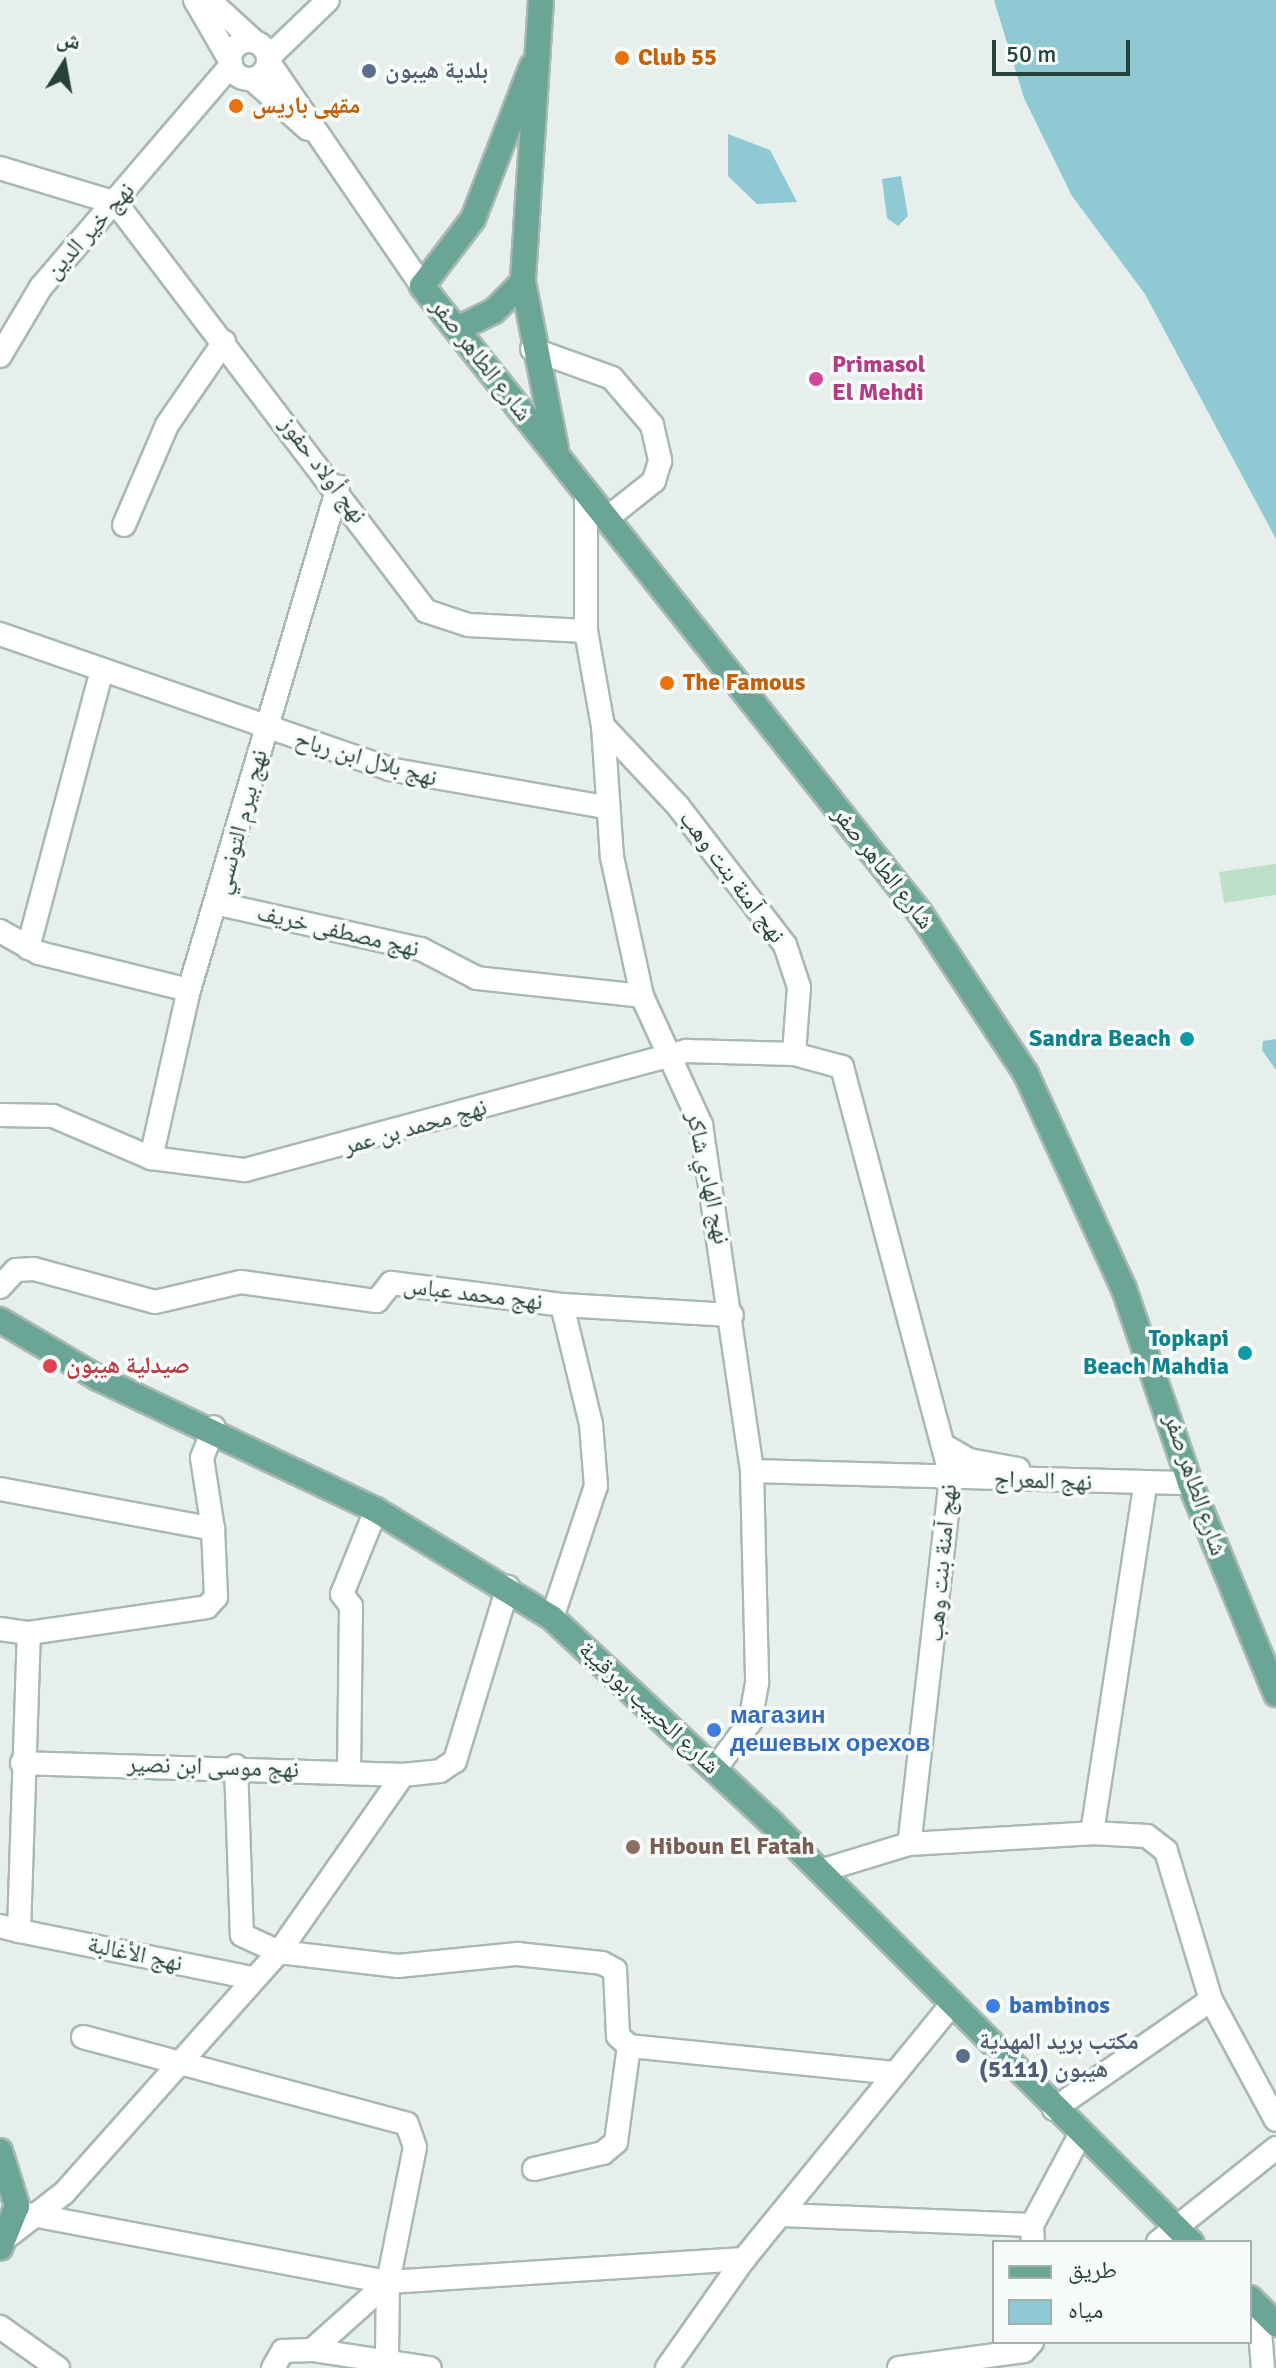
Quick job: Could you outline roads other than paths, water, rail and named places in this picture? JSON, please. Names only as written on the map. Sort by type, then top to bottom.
[{"type":"main road","points":[[541,0],[532,66],[523,282],[532,349],[558,457]]},
{"type":"main road","points":[[422,286],[473,219],[532,66]]},
{"type":"main road","points":[[457,329],[494,311],[523,282]]},
{"type":"main road","name":"شارع الطاهر صفر","points":[[422,286],[920,913],[1019,1062],[1124,1289],[1190,1483],[1276,1694]]},
{"type":"main road","name":"شارع الحبيب بورقيبة","points":[[0,1320],[98,1378],[214,1427],[376,1510],[508,1587],[552,1618],[715,1769],[953,2003],[1174,2237]]},
{"type":"main road","points":[[0,2151],[24,2212],[2,2243]]},
{"type":"main road","points":[[1254,2301],[1276,2324]]},
{"type":"street","name":"شارع الطاهر صفر","points":[[195,0],[239,70],[321,140]]},
{"type":"street","name":"شارع الطاهر صفر","points":[[209,0],[263,52],[422,286]]},
{"type":"street","points":[[239,70],[308,19],[328,0]]},
{"type":"street","points":[[239,70],[237,45],[263,52]]},
{"type":"street","name":"نهج خير الدين","points":[[0,356],[41,287],[193,115],[239,70]]},
{"type":"street","points":[[0,168],[116,203]]},
{"type":"street","name":"نهج أولاد حفوز","points":[[116,203],[338,487],[426,611],[468,625],[586,631]]},
{"type":"street","points":[[124,525],[167,425],[224,342]]},
{"type":"street","points":[[532,349],[612,378],[652,425],[660,461],[654,481],[606,519]]},
{"type":"street","name":"نهج بيرم التونسي","points":[[151,1158],[189,990],[219,904],[265,730],[338,487]]},
{"type":"street","name":"نهج الهادي شاكر","points":[[586,495],[586,631],[603,726],[605,807],[642,996],[701,1125],[732,1315],[752,1471],[757,1683],[750,1722],[715,1769]]},
{"type":"street","name":"نهج بلال ابن رباح","points":[[0,634],[265,730],[389,769],[605,807]]},
{"type":"street","points":[[28,948],[101,673]]},
{"type":"street","name":"نهج آمنة بنت وهب","points":[[603,726],[678,806],[785,945],[799,987],[794,1054]]},
{"type":"street","name":"نهج مصطفى خريف","points":[[219,904],[421,949],[477,978],[642,996]]},
{"type":"street","points":[[0,931],[28,948],[189,990]]},
{"type":"street","name":"نهج محمد بن عمر","points":[[0,1115],[53,1116],[151,1158],[210,1169],[291,1162],[667,1055],[794,1054],[835,1062]]},
{"type":"street","name":"نهج آمنة بنت وهب","points":[[835,1062],[851,1087],[951,1478],[909,1844]]},
{"type":"street","name":"نهج محمد عباس","points":[[0,1287],[24,1268],[155,1302],[241,1282],[377,1301],[391,1283],[562,1305],[732,1315]]},
{"type":"street","points":[[552,1618],[596,1486],[591,1424],[562,1305]]},
{"type":"street","points":[[0,1629],[29,1633],[211,1605],[213,1529],[202,1458],[214,1427]]},
{"type":"street","points":[[943,1445],[969,1460],[1100,1483]]},
{"type":"street","name":"نهج المعراج","points":[[752,1471],[1145,1485],[1190,1483]]},
{"type":"street","points":[[1092,1833],[1145,1485]]},
{"type":"street","points":[[0,1489],[213,1529]]},
{"type":"street","points":[[349,1771],[351,1606],[342,1594],[376,1510]]},
{"type":"street","name":"نهج موسى ابن نصير","points":[[22,1763],[236,1766],[403,1775],[440,1771],[455,1761],[508,1587]]},
{"type":"street","points":[[10,1928],[29,1633]]},
{"type":"street","points":[[236,1766],[242,1935],[279,1952],[398,1966],[517,1954],[602,1963],[615,1970],[618,2036],[629,2046],[893,2073]]},
{"type":"street","points":[[24,2212],[181,2064],[252,1978],[279,1952],[403,1775]]},
{"type":"street","points":[[820,1871],[909,1844],[1092,1833],[1147,1836],[1166,1851],[1211,2000],[1276,2120]]},
{"type":"street","name":"نهج الأغالبة","points":[[10,1928],[252,1978]]},
{"type":"street","points":[[1054,2109],[1211,2000]]},
{"type":"street","points":[[677,2365],[744,2259],[953,2003]]},
{"type":"street","points":[[83,2037],[407,2124],[415,2147],[388,2282],[387,2358]]},
{"type":"street","points":[[534,2169],[603,2153],[616,2142],[629,2046]]},
{"type":"street","points":[[782,2215],[1032,2234],[1080,2135]]},
{"type":"street","points":[[1174,2237],[1276,2148]]},
{"type":"street","points":[[24,2212],[388,2282],[744,2259]]},
{"type":"street","points":[[312,2350],[388,2282]]},
{"type":"street","points":[[1254,2301],[1263,2368]]},
{"type":"street","points":[[0,2327],[55,2368]]},
{"type":"street","points":[[899,2368],[1024,2351],[1030,2344]]},
{"type":"street","points":[[0,2345],[55,2368]]},
{"type":"street","points":[[273,2368],[283,2351],[312,2350],[387,2358],[430,2368]]},
{"type":"water","points":[[994,0],[1276,0],[1276,539],[1145,294],[1072,196],[1024,98]]},
{"type":"water","points":[[728,134],[770,150],[797,202],[757,204],[728,176]]},
{"type":"water","points":[[901,176],[908,216],[898,226],[887,218],[882,179]]},
{"type":"water","points":[[1276,1039],[1276,1070],[1262,1050],[1263,1041]]},
{"type":"place","name":"Club 55","points":[[622,58]]},
{"type":"place","name":"بلدية هيبون","points":[[369,71]]},
{"type":"place","name":"مقهى باريس","points":[[236,106]]},
{"type":"place","name":"Primasol El Mehdi","points":[[816,379]]},
{"type":"place","name":"The Famous","points":[[667,683]]},
{"type":"place","name":"Sandra Beach","points":[[1187,1039]]},
{"type":"place","name":"Topkapi Beach Mahdia","points":[[1245,1353]]},
{"type":"place","name":"صيدلية هيبون","points":[[50,1366]]},
{"type":"place","name":"магазин дешевых орехов","points":[[714,1730]]},
{"type":"place","name":"Hiboun El Fatah","points":[[633,1847]]},
{"type":"place","name":"bambinos","points":[[993,2006]]},
{"type":"place","name":"مكتب بريد المهدية هيبون (5111)","points":[[963,2056]]}]
